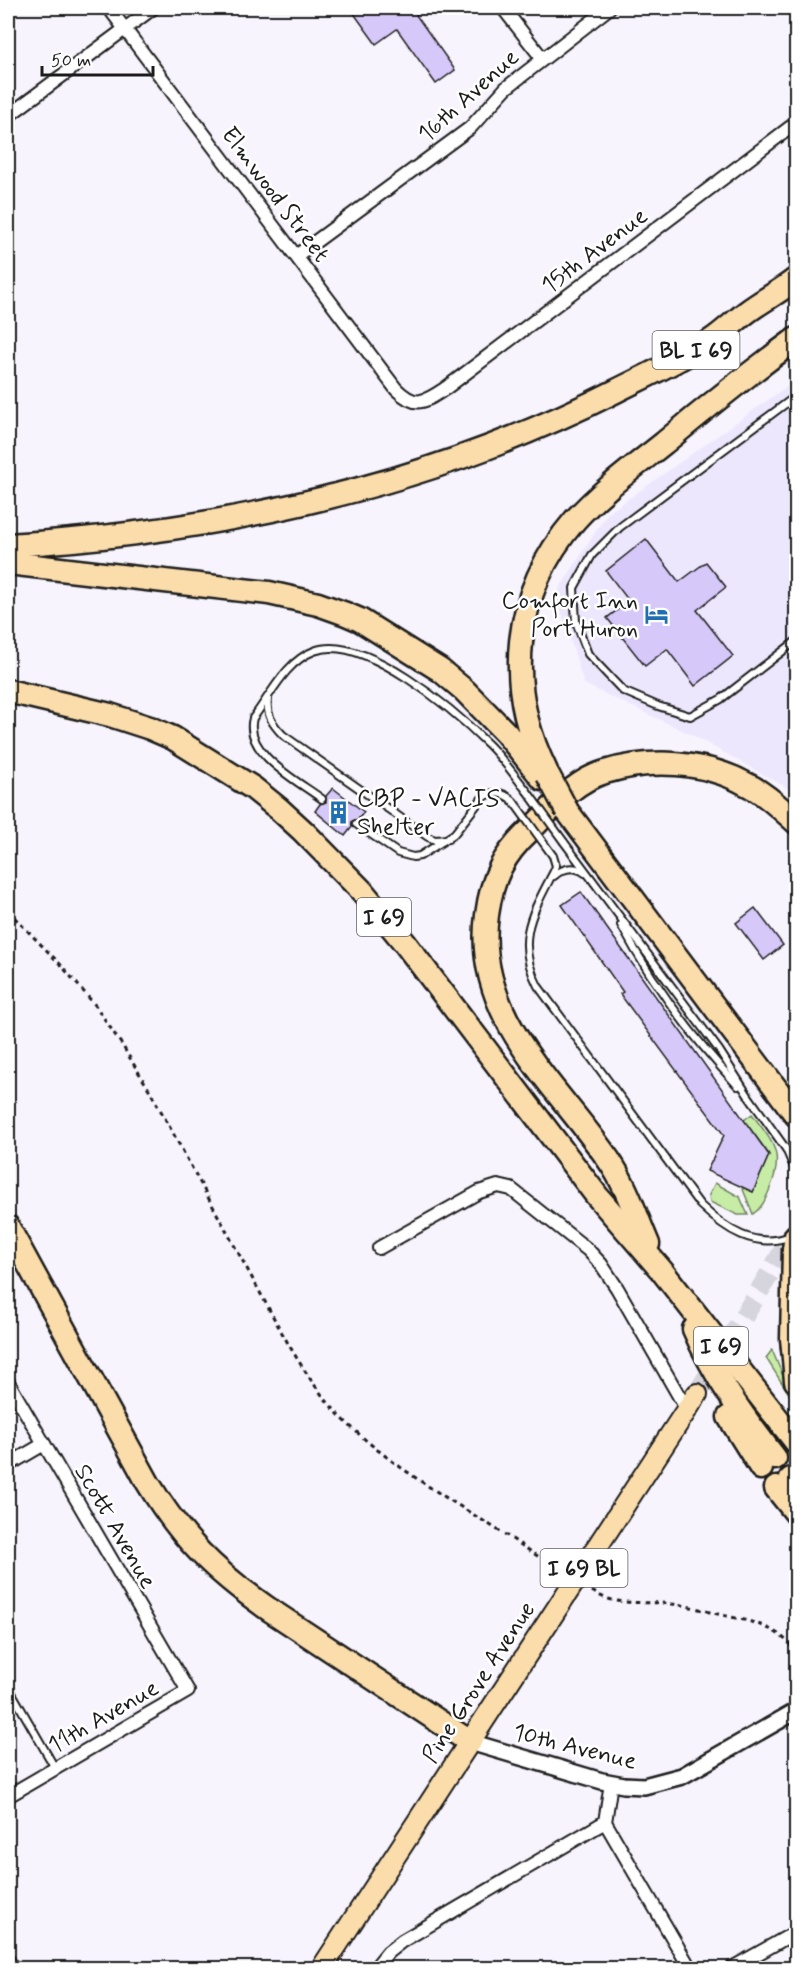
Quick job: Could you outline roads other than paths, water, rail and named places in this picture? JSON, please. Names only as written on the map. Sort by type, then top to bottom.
[{"type":"highway","name":"BL I 69","points":[[8,545],[126,536],[198,524],[306,502],[395,480],[470,455],[530,432],[679,359],[713,339],[796,279]]},
{"type":"highway","points":[[539,781],[534,743],[519,683],[518,668],[524,621],[543,568],[574,521],[598,497],[738,382],[796,339]]},
{"type":"highway","points":[[8,563],[241,590],[301,600],[360,620],[440,670],[464,690],[506,733],[570,827],[796,1115]]},
{"type":"highway","name":"I 69","points":[[8,691],[110,715],[150,728],[197,752],[253,788],[279,808],[362,891],[404,942],[597,1196],[682,1296],[779,1455]]},
{"type":"highway","points":[[662,1271],[615,1169],[518,1041],[500,1008],[489,973],[485,942],[491,891],[514,845],[577,786],[597,774],[614,770],[663,763],[685,764],[706,769],[746,784],[796,822]]},
{"type":"highway","points":[[8,1227],[148,1483],[172,1521],[198,1552],[238,1588],[470,1742]]},
{"type":"highway","points":[[796,1249],[796,1381]]},
{"type":"highway","points":[[682,1296],[704,1352],[716,1395],[740,1438],[779,1455]]},
{"type":"highway","points":[[682,1296],[732,1337],[796,1419]]},
{"type":"highway","points":[[694,1329],[779,1455]]},
{"type":"highway","points":[[788,1484],[796,1513]]},
{"type":"main road","name":"Pine Grove Avenue","points":[[322,1968],[692,1402]]},
{"type":"street","name":"Elmwood Street","points":[[109,8],[396,389],[413,402]]},
{"type":"street","points":[[8,116],[153,8]]},
{"type":"street","points":[[503,8],[542,58]]},
{"type":"street","name":"16th Avenue","points":[[296,256],[470,128],[506,88],[609,8]]},
{"type":"street","name":"15th Avenue","points":[[413,402],[425,401],[446,388],[796,123]]},
{"type":"street","points":[[379,1248],[479,1192],[504,1186],[518,1193],[588,1250],[601,1264],[692,1402]]},
{"type":"street","name":"Scott Avenue","points":[[8,1382],[188,1691]]},
{"type":"street","points":[[8,1465],[44,1444]]},
{"type":"street","name":"11th Avenue","points":[[8,1796],[188,1691]]},
{"type":"street","name":"10th Avenue","points":[[470,1742],[611,1783],[645,1785],[682,1776],[796,1711]]},
{"type":"street","points":[[611,1783],[605,1822],[690,1968]]},
{"type":"street","points":[[375,1968],[388,1952],[402,1941],[605,1822]]},
{"type":"street","points":[[732,1968],[796,1932]]},
{"type":"street","points":[[8,1960],[12,1968]]},
{"type":"lane","points":[[796,396],[620,527],[592,555],[574,588],[576,622],[588,654],[623,691],[658,706],[690,716],[721,699],[796,641]]},
{"type":"lane","points":[[322,799],[266,757],[257,747],[251,731],[254,718],[287,670],[304,656],[316,650],[339,647],[352,650],[398,673],[447,707],[490,746],[539,781],[570,827],[589,876],[719,1050],[786,1149],[796,1172]]},
{"type":"lane","points":[[268,698],[267,711],[282,735],[428,837],[435,840],[448,838]]},
{"type":"lane","points":[[356,824],[398,853],[413,857],[420,856],[460,828],[483,797],[497,793],[508,796],[553,856],[555,866],[533,912],[527,933],[529,967],[538,986],[700,1205],[715,1220],[740,1236],[785,1238],[796,1249]]},
{"type":"lane","points":[[549,881],[556,874],[568,868],[581,870],[589,876]]},
{"type":"lane","points":[[615,913],[647,970],[711,1057],[749,1097]]},
{"type":"lane","points":[[8,1686],[55,1768]]},
{"type":"tunnel","points":[[697,1394],[796,1230]]},
{"type":"tunnel","points":[[786,1450],[796,1464]]},
{"type":"place","name":"Comfort Inn Port Huron","points":[[656,614]]},
{"type":"place","name":"CBP - VACIS Shelter","points":[[339,812]]}]
